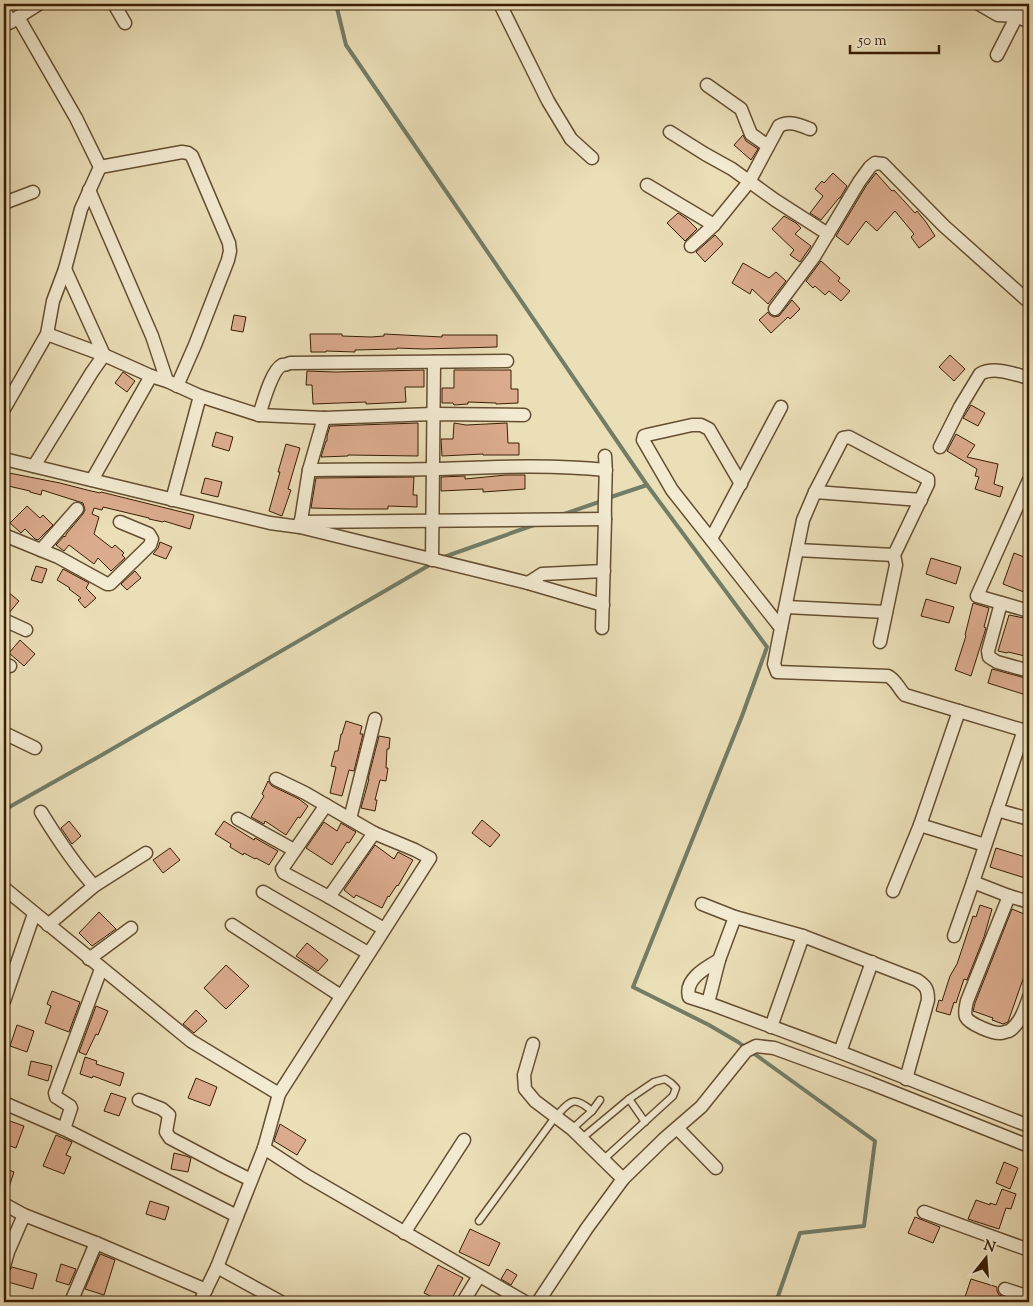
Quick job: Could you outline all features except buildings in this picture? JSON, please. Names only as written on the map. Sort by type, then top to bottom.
[{"type":"street","points":[[11,22],[39,4]]},
{"type":"street","points":[[114,4],[125,24]]},
{"type":"street","points":[[500,4],[548,101],[571,139],[592,158]]},
{"type":"street","points":[[979,4],[998,15],[1017,16],[1029,22]]},
{"type":"street","points":[[997,55],[1023,4]]},
{"type":"street","points":[[4,10],[72,110],[100,166]]},
{"type":"street","points":[[707,85],[740,109],[751,134],[768,146]]},
{"type":"street","points":[[691,246],[714,224],[749,182],[779,126],[797,124],[810,129]]},
{"type":"street","points":[[670,132],[732,169],[775,200],[828,234]]},
{"type":"street","points":[[100,166],[182,152],[188,153],[192,156],[229,244],[228,260],[195,345],[172,383]]},
{"type":"street","points":[[775,309],[814,257],[870,167],[875,163],[883,164],[944,226],[1029,302]]},
{"type":"street","points":[[4,409],[47,334],[53,301],[65,269],[81,209],[100,166]]},
{"type":"street","points":[[647,185],[714,224]]},
{"type":"street","points":[[89,190],[172,383]]},
{"type":"street","points":[[4,203],[33,192]]},
{"type":"street","points":[[65,269],[104,355]]},
{"type":"street","points":[[47,334],[104,355],[200,396],[258,415],[324,418],[433,414],[524,415]]},
{"type":"street","points":[[34,466],[104,355]]},
{"type":"street","points":[[258,415],[273,377],[282,365],[290,363],[507,361]]},
{"type":"street","points":[[434,362],[432,521],[435,561]]},
{"type":"street","points":[[940,447],[960,407],[980,374],[985,371],[994,370],[1029,378]]},
{"type":"street","points":[[92,480],[151,376]]},
{"type":"street","points":[[172,500],[200,396]]},
{"type":"street","points":[[711,539],[781,407]]},
{"type":"street","points":[[300,525],[309,470],[324,418]]},
{"type":"street","points":[[740,484],[709,429],[701,425],[692,425],[647,435],[642,440],[672,490],[781,628]]},
{"type":"street","points":[[880,642],[896,565],[894,556],[928,484],[928,479],[849,437],[843,438],[803,520],[774,664],[777,672],[888,676],[893,679],[899,690],[905,694],[1026,731],[954,936]]},
{"type":"street","points":[[602,628],[605,456]]},
{"type":"street","points":[[4,459],[270,523],[300,525],[605,519]]},
{"type":"street","points":[[309,470],[517,466],[606,470]]},
{"type":"street","points":[[1029,480],[977,596],[1029,611]]},
{"type":"street","points":[[815,492],[920,500]]},
{"type":"street","points":[[42,550],[77,508]]},
{"type":"street","points":[[4,535],[58,557],[110,584],[150,545],[152,539],[149,534],[120,522]]},
{"type":"street","points":[[300,525],[603,604]]},
{"type":"street","points":[[797,550],[894,556]]},
{"type":"street","points":[[528,583],[542,574],[604,571]]},
{"type":"street","points":[[1001,603],[988,651],[989,657],[997,662],[1029,671]]},
{"type":"street","points":[[786,607],[886,612]]},
{"type":"street","points":[[4,620],[26,630]]},
{"type":"street","points":[[893,892],[920,824],[959,711]]},
{"type":"street","points":[[350,819],[375,719]]},
{"type":"street","points":[[4,733],[35,748]]},
{"type":"street","points":[[200,1302],[217,1267],[264,1148],[279,1094],[430,858],[374,833],[276,778]]},
{"type":"street","points":[[326,805],[282,868],[284,873],[384,930]]},
{"type":"street","points":[[997,810],[1029,819]]},
{"type":"street","points":[[41,812],[94,886]]},
{"type":"street","points":[[238,819],[294,850]]},
{"type":"street","points":[[920,824],[985,845]]},
{"type":"street","points":[[329,897],[374,833]]},
{"type":"street","points":[[48,925],[94,886],[146,853]]},
{"type":"street","points":[[973,882],[1029,902]]},
{"type":"street","points":[[4,888],[191,1041],[279,1094]]},
{"type":"street","points":[[263,892],[368,954]]},
{"type":"street","points":[[1009,896],[967,1001],[966,1017],[970,1022],[991,1032],[1001,1034],[1015,1025],[1023,1013],[1029,997]]},
{"type":"street","points":[[702,904],[735,917],[804,936],[917,980],[927,988],[928,1000],[906,1079]]},
{"type":"street","points":[[4,1001],[34,914]]},
{"type":"street","points":[[708,1003],[719,960],[735,917]]},
{"type":"street","points":[[232,925],[341,996]]},
{"type":"street","points":[[89,959],[131,928]]},
{"type":"street","points":[[771,1027],[804,936]]},
{"type":"street","points":[[719,960],[704,969],[692,981],[688,989],[689,997],[840,1052],[1029,1126]]},
{"type":"street","points":[[840,1052],[872,962]]},
{"type":"street","points":[[64,1129],[71,1108],[56,1097],[55,1093],[101,969]]},
{"type":"street","points":[[533,1044],[524,1075],[526,1089],[535,1101],[572,1129],[623,1179]]},
{"type":"street","points":[[538,1302],[587,1228],[623,1179],[704,1102],[751,1049],[774,1048],[792,1054],[1029,1146]]},
{"type":"street","points":[[139,1100],[162,1109],[169,1115],[166,1132],[170,1138],[251,1180]]},
{"type":"street","points":[[4,1103],[64,1129],[237,1216]]},
{"type":"street","points":[[677,1128],[716,1168]]},
{"type":"street","points":[[404,1233],[464,1140]]},
{"type":"street","points":[[264,1148],[307,1176],[525,1302]]},
{"type":"street","points":[[4,1204],[24,1215],[96,1243],[206,1290]]},
{"type":"street","points":[[924,1212],[1029,1250]]},
{"type":"street","points":[[4,1266],[24,1215]]},
{"type":"street","points":[[71,1302],[96,1243]]},
{"type":"street","points":[[217,1267],[282,1302]]},
{"type":"street","points":[[463,1302],[479,1276]]},
{"type":"street","points":[[1005,1290],[1029,1297]]},
{"type":"lane","points":[[582,1139],[629,1099],[654,1082],[665,1079],[672,1083],[676,1088],[673,1096],[604,1159]]},
{"type":"lane","points":[[629,1099],[645,1122]]},
{"type":"lane","points":[[572,1129],[592,1111],[600,1100]]},
{"type":"lane","points":[[480,1221],[556,1116],[570,1102],[582,1102],[592,1111]]},
{"type":"waterway","points":[[336,4],[346,45],[647,485],[767,647],[742,716],[633,987],[709,1025],[738,1042],[875,1141],[864,1226],[800,1233],[776,1302]]},
{"type":"waterway","points":[[608,498],[647,485]]},
{"type":"waterway","points":[[564,514],[602,501]]},
{"type":"waterway","points":[[441,558],[534,525]]},
{"type":"waterway","points":[[4,810],[433,563]]}]
